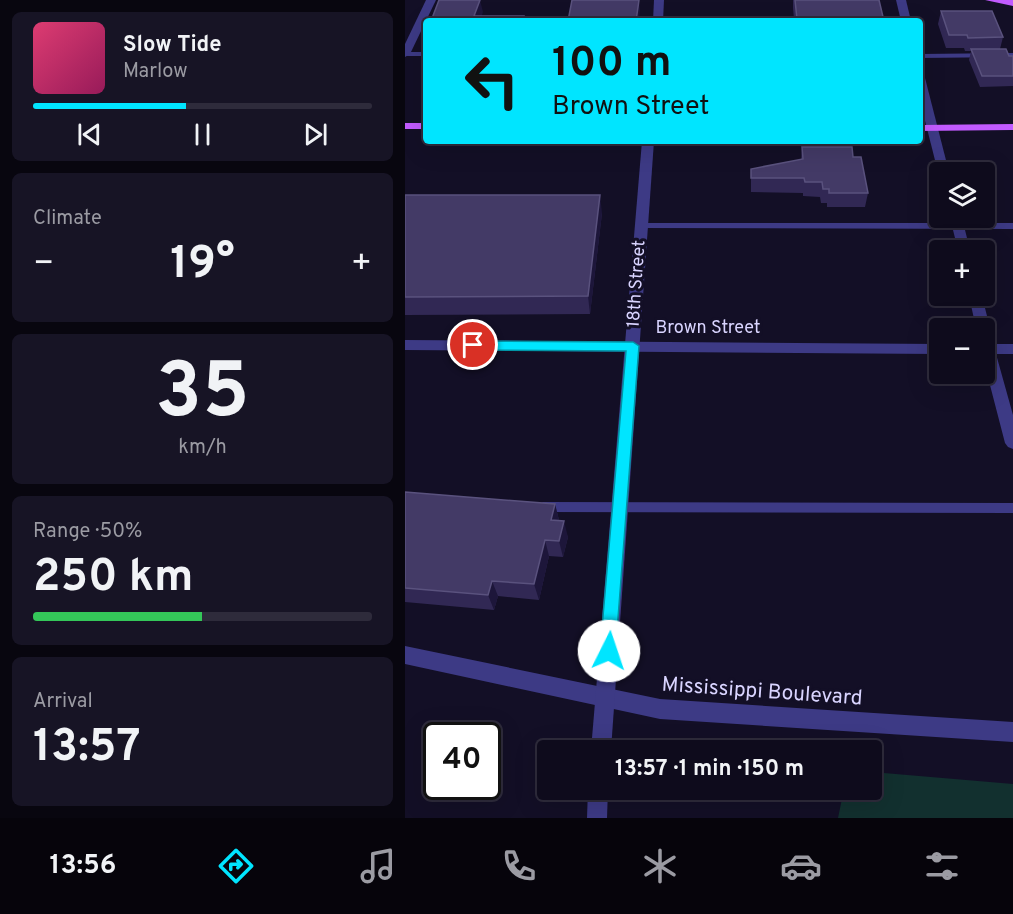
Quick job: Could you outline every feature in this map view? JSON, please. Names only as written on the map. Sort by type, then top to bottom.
[{"type":"main road","points":[[990,0],[1013,3]]},
{"type":"main road","points":[[405,126],[423,126]]},
{"type":"main road","points":[[923,128],[1013,127]]},
{"type":"street","points":[[405,54],[431,0]]},
{"type":"street","points":[[658,18],[659,0]]},
{"type":"street","points":[[901,0],[905,18]]},
{"type":"street","points":[[923,89],[942,162]]},
{"type":"street","name":"18th Street","points":[[602,740],[648,144]]},
{"type":"street","name":"Brown Street","points":[[405,345],[929,349]]},
{"type":"street","points":[[995,346],[1013,349]]},
{"type":"street","points":[[995,379],[1013,443]]},
{"type":"street","name":"Mississippi Boulevard","points":[[405,654],[605,699],[660,709],[1013,732]]},
{"type":"street","points":[[597,818],[598,800]]},
{"type":"lane","points":[[405,54],[423,54]]},
{"type":"lane","points":[[923,56],[1013,55]]},
{"type":"lane","points":[[642,226],[929,222]]},
{"type":"lane","points":[[995,225],[1013,226]]},
{"type":"lane","points":[[532,507],[1013,508]]},
{"type":"green space","points":[[882,773],[1013,784],[1013,818],[838,818],[842,800],[882,800]]},
{"type":"building","points":[[439,0],[480,0],[474,16],[524,16],[524,18],[432,18]]},
{"type":"building","points":[[572,0],[639,0],[636,18],[569,18]]},
{"type":"building","points":[[795,0],[879,0],[883,18],[797,18]]},
{"type":"building","points":[[941,11],[992,11],[1003,37],[968,38],[967,35],[949,35]]},
{"type":"building","points":[[971,49],[1006,49],[1009,56],[1013,56],[1013,76],[982,76]]},
{"type":"building","points":[[802,147],[852,147],[853,157],[861,157],[868,193],[829,193],[829,189],[823,189],[822,182],[805,182],[804,178],[751,178],[751,169],[803,159]]},
{"type":"building","points":[[405,195],[600,195],[588,296],[405,297]]},
{"type":"building","points":[[405,492],[555,504],[551,520],[564,521],[559,541],[545,540],[534,584],[492,581],[488,595],[405,588]]},
{"type":"route","points":[[473,345],[633,346],[609,651]]}]
